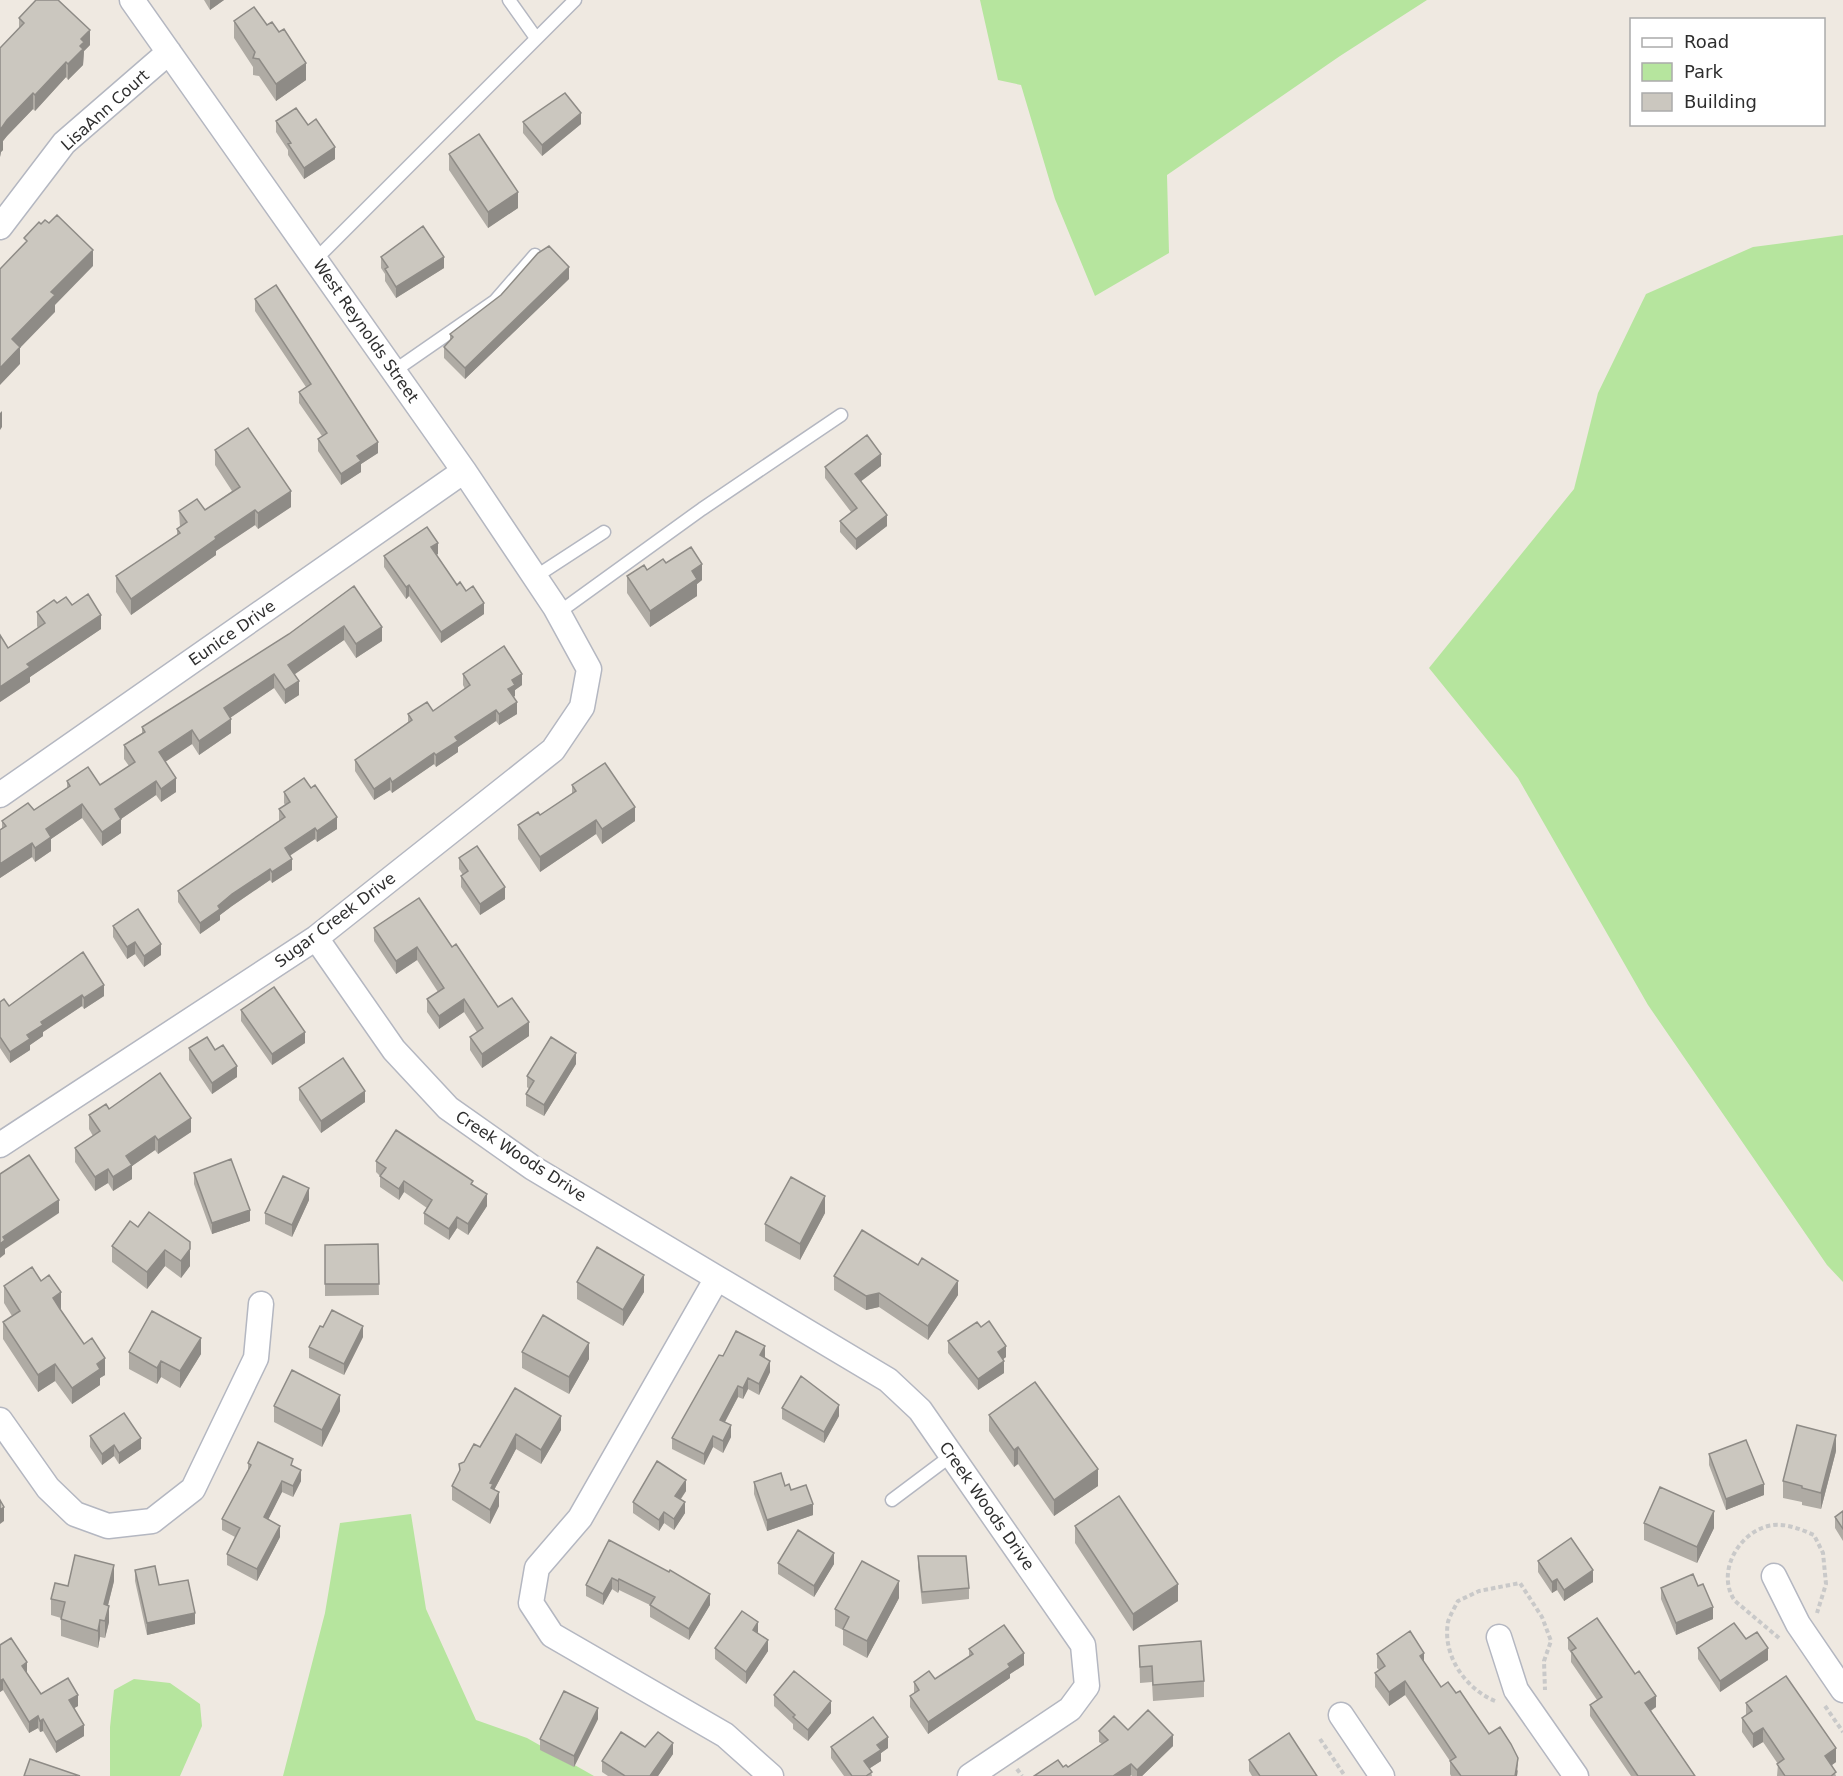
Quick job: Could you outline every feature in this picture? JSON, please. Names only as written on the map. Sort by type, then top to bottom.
[{"type":"street","name":"West Reynolds Street","points":[[132,0],[464,471],[558,613],[589,669]]},
{"type":"street","name":"LisaAnn Court","points":[[0,227],[64,143],[169,52]]},
{"type":"street","name":"Eunice Drive","points":[[0,795],[464,471]]},
{"type":"street","name":"Sugar Creek Drive","points":[[0,1144],[316,938],[553,750],[582,707],[589,669]]},
{"type":"street","name":"Creek Woods Drive","points":[[316,938],[394,1050],[448,1108],[533,1168],[888,1380],[920,1410],[1083,1646],[1087,1686],[1070,1709],[970,1776]]},
{"type":"street","points":[[717,1278],[580,1518],[537,1568],[531,1603],[552,1635],[725,1735],[771,1776]]},
{"type":"street","points":[[0,1420],[48,1488],[75,1514],[108,1526],[152,1521],[193,1489],[256,1358],[261,1304]]},
{"type":"street","points":[[1774,1576],[1834,1697]]},
{"type":"street","points":[[1499,1637],[1516,1690],[1576,1776]]},
{"type":"street","points":[[1341,1715],[1382,1776]]},
{"type":"lane","points":[[509,0],[536,38]]},
{"type":"lane","points":[[315,260],[575,0]]},
{"type":"lane","points":[[394,371],[495,301],[536,255]]},
{"type":"lane","points":[[558,613],[694,514],[841,415]]},
{"type":"lane","points":[[535,577],[604,532]]},
{"type":"lane","points":[[892,1500],[952,1455]]},
{"type":"path","points":[[1735,1601],[1783,1641]]},
{"type":"path","points":[[1834,1697],[1843,1732]]},
{"type":"path","points":[[1320,1739],[1345,1776]]},
{"type":"green space","points":[[980,0],[1427,0],[1340,56],[1167,175],[1169,253],[1095,296],[1055,199],[1021,85],[998,80]]},
{"type":"green space","points":[[1843,235],[1843,1282],[1827,1265],[1648,1005],[1518,778],[1429,668],[1574,489],[1598,393],[1646,294],[1753,247]]},
{"type":"green space","points":[[411,1514],[426,1609],[476,1720],[527,1738],[594,1776],[283,1776],[325,1613],[340,1523]]},
{"type":"green space","points":[[134,1679],[170,1683],[200,1704],[202,1726],[180,1776],[110,1776],[110,1727],[114,1690]]},
{"type":"building","points":[[36,0],[58,0],[90,30],[81,39],[84,42],[80,46],[83,49],[68,64],[66,62],[35,95],[33,93],[0,130],[0,48],[24,23],[19,18]]},
{"type":"building","points":[[254,7],[267,25],[272,22],[279,32],[284,29],[306,63],[276,84],[259,59],[253,58],[255,52],[234,21]]},
{"type":"building","points":[[565,93],[581,113],[542,145],[523,122]]},
{"type":"building","points":[[296,108],[308,125],[316,119],[335,147],[304,168],[276,121]]},
{"type":"building","points":[[479,134],[518,192],[488,212],[449,154]]},
{"type":"building","points":[[57,215],[93,250],[51,292],[55,295],[12,339],[20,347],[0,368],[0,269],[27,241],[24,238],[39,222],[41,224],[45,220],[49,223]]},
{"type":"building","points":[[423,226],[444,257],[396,287],[381,257]]},
{"type":"building","points":[[549,246],[569,267],[465,368],[444,347],[453,337],[450,334],[501,295],[538,253]]},
{"type":"building","points":[[276,285],[378,442],[357,456],[361,461],[341,474],[318,439],[327,433],[299,392],[311,384],[255,299]]},
{"type":"building","points":[[248,428],[291,491],[258,513],[255,510],[215,537],[216,539],[131,599],[116,576],[180,533],[177,529],[187,522],[179,511],[197,499],[205,510],[240,487],[215,450]]},
{"type":"building","points":[[867,435],[881,454],[855,474],[887,515],[856,539],[840,521],[857,508],[825,467]]},
{"type":"building","points":[[427,527],[438,543],[431,547],[457,585],[460,582],[466,591],[473,586],[484,603],[441,632],[409,585],[406,587],[384,556]]},
{"type":"building","points":[[691,547],[702,564],[692,571],[697,579],[650,611],[627,576],[644,565],[647,570],[663,559],[666,563]]},
{"type":"building","points":[[354,586],[382,627],[356,644],[344,626],[288,665],[299,681],[285,690],[274,674],[224,708],[231,719],[199,741],[192,730],[159,752],[176,778],[161,789],[156,781],[115,809],[121,819],[102,832],[82,804],[46,829],[51,837],[35,848],[32,843],[0,864],[0,830],[6,826],[2,821],[28,803],[34,810],[70,786],[67,781],[88,767],[100,785],[135,762],[124,745],[145,732],[142,727],[289,634]]},
{"type":"building","points":[[88,594],[101,615],[27,664],[30,667],[0,687],[0,635],[8,648],[45,623],[37,612],[54,600],[57,603],[66,597],[72,605]]},
{"type":"building","points":[[504,646],[522,674],[512,680],[515,685],[508,689],[517,702],[499,714],[496,710],[455,737],[458,741],[436,755],[434,753],[392,782],[390,778],[374,789],[355,760],[412,720],[408,714],[427,702],[433,711],[470,685],[463,674]]},
{"type":"building","points":[[605,763],[635,807],[602,829],[596,820],[540,857],[518,825],[538,812],[540,815],[576,791],[572,785]]},
{"type":"building","points":[[304,778],[311,788],[315,785],[337,817],[317,831],[315,828],[285,848],[292,859],[272,872],[270,869],[232,894],[218,906],[220,909],[200,923],[178,891],[285,817],[279,809],[290,802],[284,792]]},
{"type":"building","points":[[477,846],[505,887],[480,904],[461,876],[468,871],[459,858]]},
{"type":"building","points":[[419,898],[452,947],[456,944],[498,1007],[512,998],[529,1022],[482,1054],[470,1037],[483,1028],[464,999],[439,1016],[427,999],[444,988],[417,947],[396,961],[374,928]]},
{"type":"building","points":[[138,909],[161,944],[144,956],[135,942],[127,947],[113,926]]},
{"type":"building","points":[[83,952],[104,985],[84,998],[82,995],[41,1022],[43,1025],[27,1035],[30,1039],[10,1052],[0,1037],[0,1002],[4,999],[9,1006]]},
{"type":"building","points":[[274,987],[305,1032],[272,1054],[241,1010]]},
{"type":"building","points":[[207,1037],[215,1050],[223,1045],[237,1066],[212,1083],[189,1048]]},
{"type":"building","points":[[551,1037],[576,1053],[544,1105],[526,1094],[534,1081],[527,1076]]},
{"type":"building","points":[[343,1058],[365,1091],[321,1121],[299,1088]]},
{"type":"building","points":[[160,1073],[191,1118],[158,1140],[155,1136],[126,1156],[132,1165],[113,1177],[108,1169],[95,1177],[75,1148],[100,1131],[89,1115],[106,1104],[109,1109]]},
{"type":"building","points":[[396,1130],[473,1181],[471,1184],[487,1194],[468,1224],[457,1217],[449,1229],[424,1213],[432,1200],[404,1181],[399,1189],[380,1176],[386,1168],[376,1161]]},
{"type":"building","points":[[29,1155],[59,1200],[3,1237],[5,1240],[0,1244],[0,1174]]},
{"type":"building","points":[[231,1159],[250,1210],[212,1223],[194,1173]]},
{"type":"building","points":[[283,1176],[309,1188],[292,1225],[265,1213]]},
{"type":"building","points":[[791,1177],[825,1196],[800,1244],[765,1224]]},
{"type":"building","points":[[149,1212],[190,1242],[190,1249],[181,1261],[165,1250],[147,1272],[112,1246],[130,1221],[138,1227]]},
{"type":"building","points":[[862,1230],[918,1265],[922,1258],[958,1281],[928,1326],[879,1293],[866,1296],[834,1276]]},
{"type":"building","points":[[378,1244],[379,1284],[325,1284],[325,1245]]},
{"type":"building","points":[[597,1247],[644,1275],[623,1310],[577,1282]]},
{"type":"building","points":[[32,1267],[41,1281],[49,1275],[61,1292],[53,1298],[60,1309],[84,1344],[92,1338],[105,1358],[97,1364],[100,1369],[72,1388],[55,1364],[38,1375],[3,1322],[20,1311],[4,1286]]},
{"type":"building","points":[[332,1310],[363,1326],[344,1364],[309,1347]]},
{"type":"building","points":[[152,1311],[201,1338],[180,1371],[161,1361],[157,1368],[129,1352]]},
{"type":"building","points":[[543,1315],[589,1343],[569,1377],[522,1352]]},
{"type":"building","points":[[989,1321],[1006,1346],[998,1352],[1004,1361],[978,1379],[948,1341],[977,1322],[981,1327]]},
{"type":"building","points":[[736,1331],[765,1346],[760,1355],[770,1361],[759,1384],[748,1378],[743,1388],[738,1386],[720,1420],[731,1425],[723,1441],[713,1436],[704,1454],[672,1438],[719,1355],[723,1356]]},
{"type":"building","points":[[292,1370],[340,1395],[322,1430],[274,1406]]},
{"type":"building","points":[[801,1376],[839,1405],[824,1432],[782,1408]]},
{"type":"building","points":[[1035,1382],[1098,1469],[1054,1500],[1018,1447],[1014,1450],[989,1415]]},
{"type":"building","points":[[515,1388],[561,1416],[541,1450],[516,1434],[490,1483],[493,1484],[491,1488],[499,1492],[490,1510],[452,1486],[460,1470],[459,1464],[464,1462],[474,1444],[480,1447]]},
{"type":"building","points":[[124,1413],[141,1438],[119,1453],[114,1445],[102,1454],[90,1436]]},
{"type":"building","points":[[1797,1425],[1836,1435],[1821,1493],[1783,1481]]},
{"type":"building","points":[[1746,1440],[1764,1484],[1726,1499],[1709,1454]]},
{"type":"building","points":[[258,1442],[293,1459],[291,1465],[301,1470],[293,1486],[282,1481],[264,1517],[280,1526],[257,1569],[227,1554],[240,1528],[222,1519],[251,1465],[248,1463]]},
{"type":"building","points":[[657,1461],[686,1480],[675,1496],[685,1502],[674,1519],[664,1512],[659,1520],[633,1502]]},
{"type":"building","points":[[781,1473],[785,1486],[789,1484],[791,1490],[806,1485],[813,1504],[767,1520],[754,1482]]},
{"type":"building","points":[[1660,1487],[1714,1511],[1697,1547],[1644,1523]]},
{"type":"building","points":[[1119,1496],[1178,1584],[1133,1614],[1075,1526]]},
{"type":"building","points":[[1843,1511],[1843,1529],[1835,1517]]},
{"type":"building","points":[[798,1530],[834,1553],[814,1586],[778,1563]]},
{"type":"building","points":[[1571,1538],[1593,1570],[1564,1590],[1557,1579],[1552,1582],[1538,1561]]},
{"type":"building","points":[[609,1540],[669,1572],[670,1570],[710,1594],[689,1629],[650,1605],[655,1597],[619,1579],[618,1581],[612,1578],[603,1594],[586,1585]]},
{"type":"building","points":[[75,1555],[114,1565],[104,1604],[109,1606],[105,1621],[100,1620],[98,1631],[61,1619],[65,1602],[51,1599],[55,1583],[68,1586]]},
{"type":"building","points":[[918,1556],[966,1556],[969,1588],[922,1592]]},
{"type":"building","points":[[862,1561],[899,1581],[867,1641],[843,1629],[849,1617],[835,1609]]},
{"type":"building","points":[[155,1566],[159,1585],[188,1580],[195,1613],[147,1623],[135,1570]]},
{"type":"building","points":[[1693,1574],[1698,1586],[1703,1584],[1713,1607],[1676,1623],[1661,1588]]},
{"type":"building","points":[[742,1611],[758,1622],[753,1630],[768,1640],[746,1672],[715,1648]]},
{"type":"building","points":[[1597,1618],[1635,1674],[1639,1671],[1656,1696],[1645,1703],[1695,1776],[1638,1776],[1590,1705],[1602,1697],[1571,1651],[1576,1648],[1568,1638]]},
{"type":"building","points":[[1734,1623],[1746,1639],[1757,1632],[1768,1648],[1720,1681],[1698,1648]]},
{"type":"building","points":[[1004,1625],[1024,1653],[1008,1664],[1010,1667],[928,1722],[910,1696],[919,1690],[914,1682],[929,1671],[935,1679],[973,1654],[969,1649]]},
{"type":"building","points":[[1410,1631],[1424,1653],[1420,1656],[1441,1687],[1448,1682],[1456,1693],[1460,1691],[1489,1734],[1500,1727],[1518,1758],[1515,1776],[1461,1776],[1450,1761],[1456,1757],[1405,1681],[1389,1692],[1375,1673],[1385,1666],[1377,1654]]},
{"type":"building","points":[[11,1638],[27,1662],[22,1666],[41,1694],[68,1678],[78,1695],[69,1700],[84,1725],[56,1742],[43,1719],[40,1721],[38,1716],[29,1722],[3,1679],[0,1681],[0,1645]]},
{"type":"building","points":[[1201,1641],[1204,1681],[1153,1685],[1152,1666],[1140,1667],[1139,1646]]},
{"type":"building","points":[[794,1671],[831,1701],[808,1730],[774,1695]]},
{"type":"building","points":[[1786,1676],[1836,1748],[1825,1756],[1836,1772],[1831,1776],[1785,1776],[1777,1764],[1784,1759],[1763,1728],[1753,1734],[1742,1718],[1752,1711],[1746,1703]]},
{"type":"building","points":[[564,1691],[598,1708],[574,1756],[540,1739]]},
{"type":"building","points":[[1148,1710],[1173,1735],[1137,1770],[1131,1764],[1113,1776],[1034,1776],[1058,1760],[1063,1767],[1066,1765],[1068,1767],[1108,1740],[1099,1731],[1114,1716],[1128,1730]]},
{"type":"building","points":[[873,1717],[888,1737],[877,1745],[881,1750],[864,1761],[872,1772],[866,1776],[852,1776],[831,1747]]},
{"type":"building","points":[[621,1732],[645,1747],[658,1732],[673,1743],[650,1776],[625,1776],[602,1761]]},
{"type":"building","points":[[1289,1733],[1317,1776],[1260,1776],[1249,1760]]},
{"type":"building","points":[[30,1759],[80,1776],[24,1776]]}]
